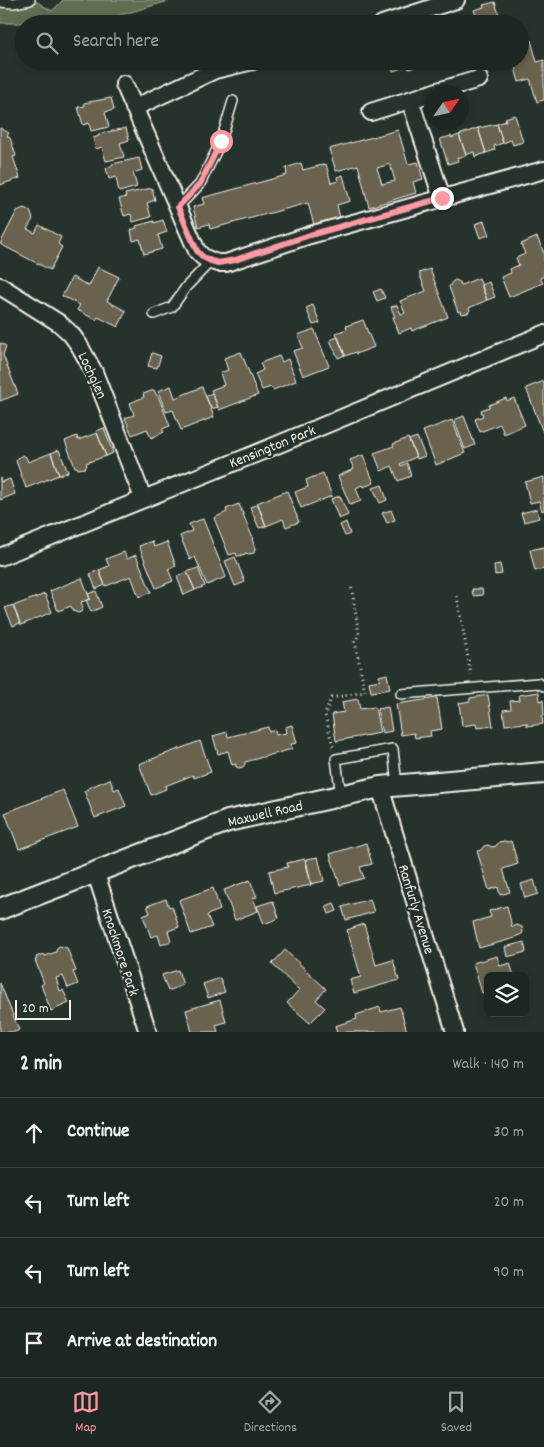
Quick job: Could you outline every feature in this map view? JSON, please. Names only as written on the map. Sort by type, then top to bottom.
[{"type":"street","points":[[410,15],[456,0]]},
{"type":"street","points":[[134,108],[215,70]]},
{"type":"street","points":[[459,85],[479,79]]},
{"type":"street","points":[[124,84],[197,251],[203,257],[218,263],[235,260],[310,235],[544,170]]},
{"type":"street","points":[[371,112],[424,96]]},
{"type":"street","points":[[410,100],[442,198]]},
{"type":"street","name":"Lochglen","points":[[0,286],[59,323],[79,345],[94,372],[143,498]]},
{"type":"street","name":"Kensington Park","points":[[0,557],[544,334]]},
{"type":"street","name":"Maxwell Road","points":[[0,909],[228,821],[388,786],[544,773]]},
{"type":"street","name":"Ranfurly Avenue","points":[[388,786],[455,1032]]},
{"type":"street","name":"Knockmore Park","points":[[95,872],[148,1032]]},
{"type":"lane","points":[[0,2],[13,3],[30,0]]},
{"type":"lane","points":[[178,207],[200,184],[221,141],[234,101]]},
{"type":"lane","points":[[154,314],[172,307],[186,287],[211,261]]},
{"type":"lane","points":[[401,694],[538,683],[544,686]]},
{"type":"lane","points":[[341,796],[336,758],[393,748],[388,786]]},
{"type":"path","points":[[336,758],[325,715],[331,698],[365,692],[355,642],[359,634],[351,585]]},
{"type":"path","points":[[457,596],[473,688]]},
{"type":"green space","points":[[0,0],[34,0],[52,11],[63,0],[172,0],[120,15],[15,15],[15,23],[0,23]]},
{"type":"building","points":[[495,2],[499,15],[476,15],[474,10],[484,7],[483,5]]},
{"type":"building","points":[[531,40],[537,62],[544,60],[544,100],[537,102],[530,79],[519,82],[516,70],[529,70],[529,41]]},
{"type":"building","points":[[111,98],[114,110],[105,112],[109,127],[91,131],[89,123],[83,125],[78,107],[85,106],[84,103]]},
{"type":"building","points":[[515,115],[523,142],[513,145],[511,140],[503,143],[497,124],[506,121],[505,118]]},
{"type":"building","points":[[497,124],[503,143],[494,146],[495,150],[486,153],[478,128]]},
{"type":"building","points":[[0,128],[9,133],[7,136],[10,138],[16,156],[13,157],[20,178],[0,185]]},
{"type":"building","points":[[126,128],[129,140],[120,143],[124,157],[106,161],[102,147],[96,149],[93,138],[99,136],[99,134]]},
{"type":"building","points":[[478,128],[486,153],[475,157],[474,152],[466,155],[459,135]]},
{"type":"building","points":[[398,130],[408,164],[418,162],[423,179],[413,182],[416,193],[369,207],[358,165],[336,171],[329,149]],"holes":[[[390,164],[395,181],[382,184],[377,168]]]},
{"type":"building","points":[[459,135],[466,155],[457,158],[458,161],[448,164],[440,139]]},
{"type":"building","points":[[139,158],[142,170],[133,173],[137,187],[119,192],[116,177],[109,179],[106,168],[112,166],[112,164]]},
{"type":"building","points":[[301,163],[303,170],[326,164],[331,183],[338,181],[337,177],[343,175],[350,201],[337,205],[340,218],[314,225],[308,203],[210,229],[209,224],[198,227],[193,207],[204,204],[202,198],[287,175],[286,168]]},
{"type":"building","points":[[152,188],[155,200],[147,203],[151,217],[133,222],[131,214],[124,216],[119,199],[126,197],[125,194]]},
{"type":"building","points":[[24,208],[30,211],[33,219],[27,229],[35,233],[39,225],[61,237],[58,244],[62,247],[50,270],[0,244],[17,211]]},
{"type":"building","points":[[163,220],[167,232],[158,235],[162,249],[144,254],[140,239],[133,241],[131,230],[137,228],[136,226]]},
{"type":"building","points":[[484,221],[489,235],[480,238],[475,224]]},
{"type":"building","points":[[537,237],[544,253],[544,276],[540,278],[543,283],[509,297],[501,277],[511,273],[510,269],[519,265],[516,258],[525,254],[521,244]]},
{"type":"building","points":[[98,267],[119,277],[107,301],[126,311],[118,327],[98,317],[96,320],[77,310],[80,305],[62,296],[72,277],[89,286]]},
{"type":"building","points":[[430,269],[448,317],[412,331],[411,328],[399,333],[391,307],[397,305],[401,314],[405,313],[400,301],[426,291],[419,273]]},
{"type":"building","points":[[479,278],[487,300],[469,308],[468,313],[461,314],[460,311],[458,312],[449,287],[455,280],[460,282],[461,285]]},
{"type":"building","points":[[489,282],[495,297],[487,300],[481,285]]},
{"type":"building","points":[[381,289],[385,298],[377,301],[373,292]]},
{"type":"building","points":[[313,305],[320,323],[313,325],[306,308]]},
{"type":"building","points":[[363,320],[374,347],[345,356],[336,333],[347,329],[346,326]]},
{"type":"building","points":[[314,329],[329,366],[303,376],[293,351],[303,348],[298,335]]},
{"type":"building","points":[[338,337],[345,355],[338,358],[330,340]]},
{"type":"building","points":[[0,343],[6,346],[3,355],[18,394],[0,401]]},
{"type":"building","points":[[241,352],[258,395],[219,410],[211,390],[224,385],[220,373],[228,370],[224,358]]},
{"type":"building","points":[[152,353],[161,356],[157,368],[148,366]]},
{"type":"building","points":[[279,356],[282,362],[288,359],[296,381],[273,390],[271,387],[262,390],[255,374],[263,370],[260,363]]},
{"type":"building","points":[[544,381],[544,435],[526,388]]},
{"type":"building","points":[[171,386],[175,398],[202,387],[214,417],[181,430],[173,410],[166,412],[158,391]]},
{"type":"building","points":[[154,390],[170,426],[162,429],[164,432],[151,438],[147,429],[132,435],[125,418],[134,415],[130,403],[144,397],[143,394]]},
{"type":"building","points":[[212,393],[218,407],[211,409],[206,396]]},
{"type":"building","points":[[506,398],[507,401],[514,398],[525,425],[504,434],[500,424],[480,432],[475,419],[483,416],[481,410]]},
{"type":"building","points":[[464,416],[475,445],[465,449],[454,420]]},
{"type":"building","points":[[452,420],[465,453],[436,465],[423,431]]},
{"type":"building","points":[[104,428],[113,453],[106,456],[96,431]]},
{"type":"building","points":[[97,433],[106,456],[86,463],[87,466],[85,468],[78,469],[75,467],[65,441],[77,436],[78,440]]},
{"type":"building","points":[[417,437],[425,456],[417,459],[409,440]]},
{"type":"building","points":[[408,438],[416,457],[400,464],[401,466],[407,463],[411,476],[398,481],[392,466],[381,471],[374,453],[394,446],[393,444]]},
{"type":"building","points":[[59,450],[68,472],[59,475],[51,453]]},
{"type":"building","points":[[51,453],[59,475],[26,488],[16,461],[23,455],[28,462]]},
{"type":"building","points":[[363,455],[374,483],[356,488],[361,501],[350,505],[338,476],[354,469],[350,460]]},
{"type":"building","points":[[323,473],[332,496],[301,508],[295,492],[308,487],[306,480]]},
{"type":"building","points":[[544,477],[544,510],[542,511],[539,501],[530,503],[525,482]]},
{"type":"building","points":[[0,478],[1,482],[10,479],[15,494],[0,500]]},
{"type":"building","points":[[382,485],[387,500],[380,503],[373,488]]},
{"type":"building","points":[[287,491],[299,522],[286,527],[283,519],[266,526],[257,503]]},
{"type":"building","points":[[340,496],[348,515],[339,519],[331,499]]},
{"type":"building","points":[[239,504],[255,548],[254,553],[245,553],[237,556],[236,553],[229,555],[214,518],[227,512],[226,509]]},
{"type":"building","points":[[258,504],[266,526],[259,528],[250,507]]},
{"type":"building","points":[[537,509],[539,518],[524,522],[521,513]]},
{"type":"building","points":[[391,510],[395,520],[387,523],[382,513]]},
{"type":"building","points":[[203,519],[226,577],[207,585],[195,557],[190,560],[180,536],[192,531],[189,524]]},
{"type":"building","points":[[346,522],[350,534],[345,536],[340,525]]},
{"type":"building","points":[[152,541],[154,547],[167,542],[176,566],[168,569],[173,581],[156,588],[139,546]]},
{"type":"building","points":[[544,547],[544,569],[535,571],[530,550]]},
{"type":"building","points":[[124,552],[127,559],[136,555],[151,592],[139,597],[131,576],[105,585],[99,570],[109,566],[106,559]]},
{"type":"building","points":[[235,557],[245,582],[235,586],[225,561]]},
{"type":"building","points":[[500,564],[502,574],[495,575],[494,565]]},
{"type":"building","points":[[198,568],[205,586],[195,590],[187,572]]},
{"type":"building","points":[[99,570],[105,585],[96,589],[90,574]]},
{"type":"building","points":[[187,572],[195,590],[184,595],[177,577]]},
{"type":"building","points":[[82,578],[90,599],[81,602],[83,607],[81,612],[73,611],[71,606],[58,611],[50,591]]},
{"type":"building","points":[[472,589],[482,589],[483,595],[473,596]]},
{"type":"building","points":[[96,591],[102,607],[91,612],[86,600],[90,599],[88,594]]},
{"type":"building","points":[[45,594],[52,612],[21,625],[13,606]]},
{"type":"building","points":[[13,605],[20,623],[13,626],[5,608]]},
{"type":"building","points":[[387,674],[390,689],[371,692],[369,682],[380,680],[379,676]]},
{"type":"building","points":[[539,692],[540,701],[543,700],[543,724],[527,726],[527,723],[505,725],[503,710],[511,709],[510,701],[520,700],[519,695]]},
{"type":"building","points":[[488,695],[493,726],[477,728],[476,724],[462,726],[459,703],[470,701],[470,698]]},
{"type":"building","points":[[437,698],[442,729],[430,731],[431,736],[415,738],[414,733],[401,735],[396,704]]},
{"type":"building","points":[[358,699],[360,709],[375,707],[380,733],[336,741],[332,714],[344,712],[342,702]]},
{"type":"building","points":[[388,707],[392,731],[382,733],[377,709]]},
{"type":"building","points":[[292,725],[297,743],[291,744],[292,749],[245,762],[243,767],[239,768],[236,767],[236,764],[232,765],[228,751],[218,754],[213,736],[227,732],[228,737],[268,727],[269,732],[275,730],[276,735],[286,733],[285,727]]},
{"type":"building","points":[[200,741],[211,772],[194,778],[193,775],[165,786],[166,789],[151,795],[139,764]]},
{"type":"building","points":[[110,779],[114,790],[119,788],[126,806],[95,818],[84,791]]},
{"type":"building","points":[[63,790],[78,827],[19,849],[5,813]]},
{"type":"building","points":[[511,841],[518,864],[503,869],[510,892],[500,895],[498,887],[489,890],[477,851],[481,850],[484,846],[496,846],[499,842]]},
{"type":"building","points":[[366,843],[372,864],[360,867],[364,878],[340,885],[330,854]]},
{"type":"building","points":[[318,857],[324,881],[311,884],[306,859]]},
{"type":"building","points":[[305,859],[311,885],[274,893],[269,871],[288,867],[287,863]]},
{"type":"building","points":[[250,880],[257,897],[253,898],[258,911],[235,920],[224,890]]},
{"type":"building","points":[[534,880],[538,894],[525,898],[521,884]]},
{"type":"building","points":[[213,888],[220,910],[207,915],[212,927],[191,934],[179,900]]},
{"type":"building","points":[[166,899],[169,907],[172,906],[179,927],[168,931],[171,941],[161,945],[158,935],[151,937],[143,916],[150,913],[147,906]]},
{"type":"building","points":[[370,899],[374,912],[346,920],[342,907]]},
{"type":"building","points":[[273,901],[279,918],[264,924],[257,906]]},
{"type":"building","points":[[334,903],[337,911],[329,914],[326,906]]},
{"type":"building","points":[[507,906],[512,927],[517,925],[522,927],[522,934],[515,938],[479,948],[473,922],[491,917],[489,911]]},
{"type":"building","points":[[364,924],[376,965],[393,960],[399,980],[354,993],[350,980],[361,977],[347,930]]},
{"type":"building","points":[[524,942],[526,952],[507,957],[505,947]]},
{"type":"building","points":[[59,946],[67,948],[76,971],[73,972],[78,984],[68,988],[63,976],[56,978],[60,991],[63,990],[69,1003],[51,1011],[41,985],[44,983],[35,960],[37,959],[36,957],[56,952]]},
{"type":"building","points":[[285,950],[326,989],[316,1000],[325,1008],[310,1023],[287,1003],[299,990],[272,964]]},
{"type":"building","points":[[497,956],[500,966],[510,963],[513,972],[484,972],[484,992],[482,993],[473,963]]},
{"type":"building","points":[[178,970],[183,985],[168,991],[162,975]]},
{"type":"building","points":[[220,978],[225,992],[208,998],[203,984]]},
{"type":"building","points":[[0,983],[19,1030],[15,1032],[0,1032]]},
{"type":"building","points":[[220,1000],[226,1022],[216,1025],[218,1032],[192,1032],[186,1010]]},
{"type":"building","points":[[380,1007],[381,1012],[400,1007],[407,1032],[337,1032],[335,1026],[357,1019],[356,1015]]},
{"type":"route","points":[[221,141],[200,184],[178,207],[197,251],[203,257],[218,263],[226,263],[310,235],[442,198]]}]
